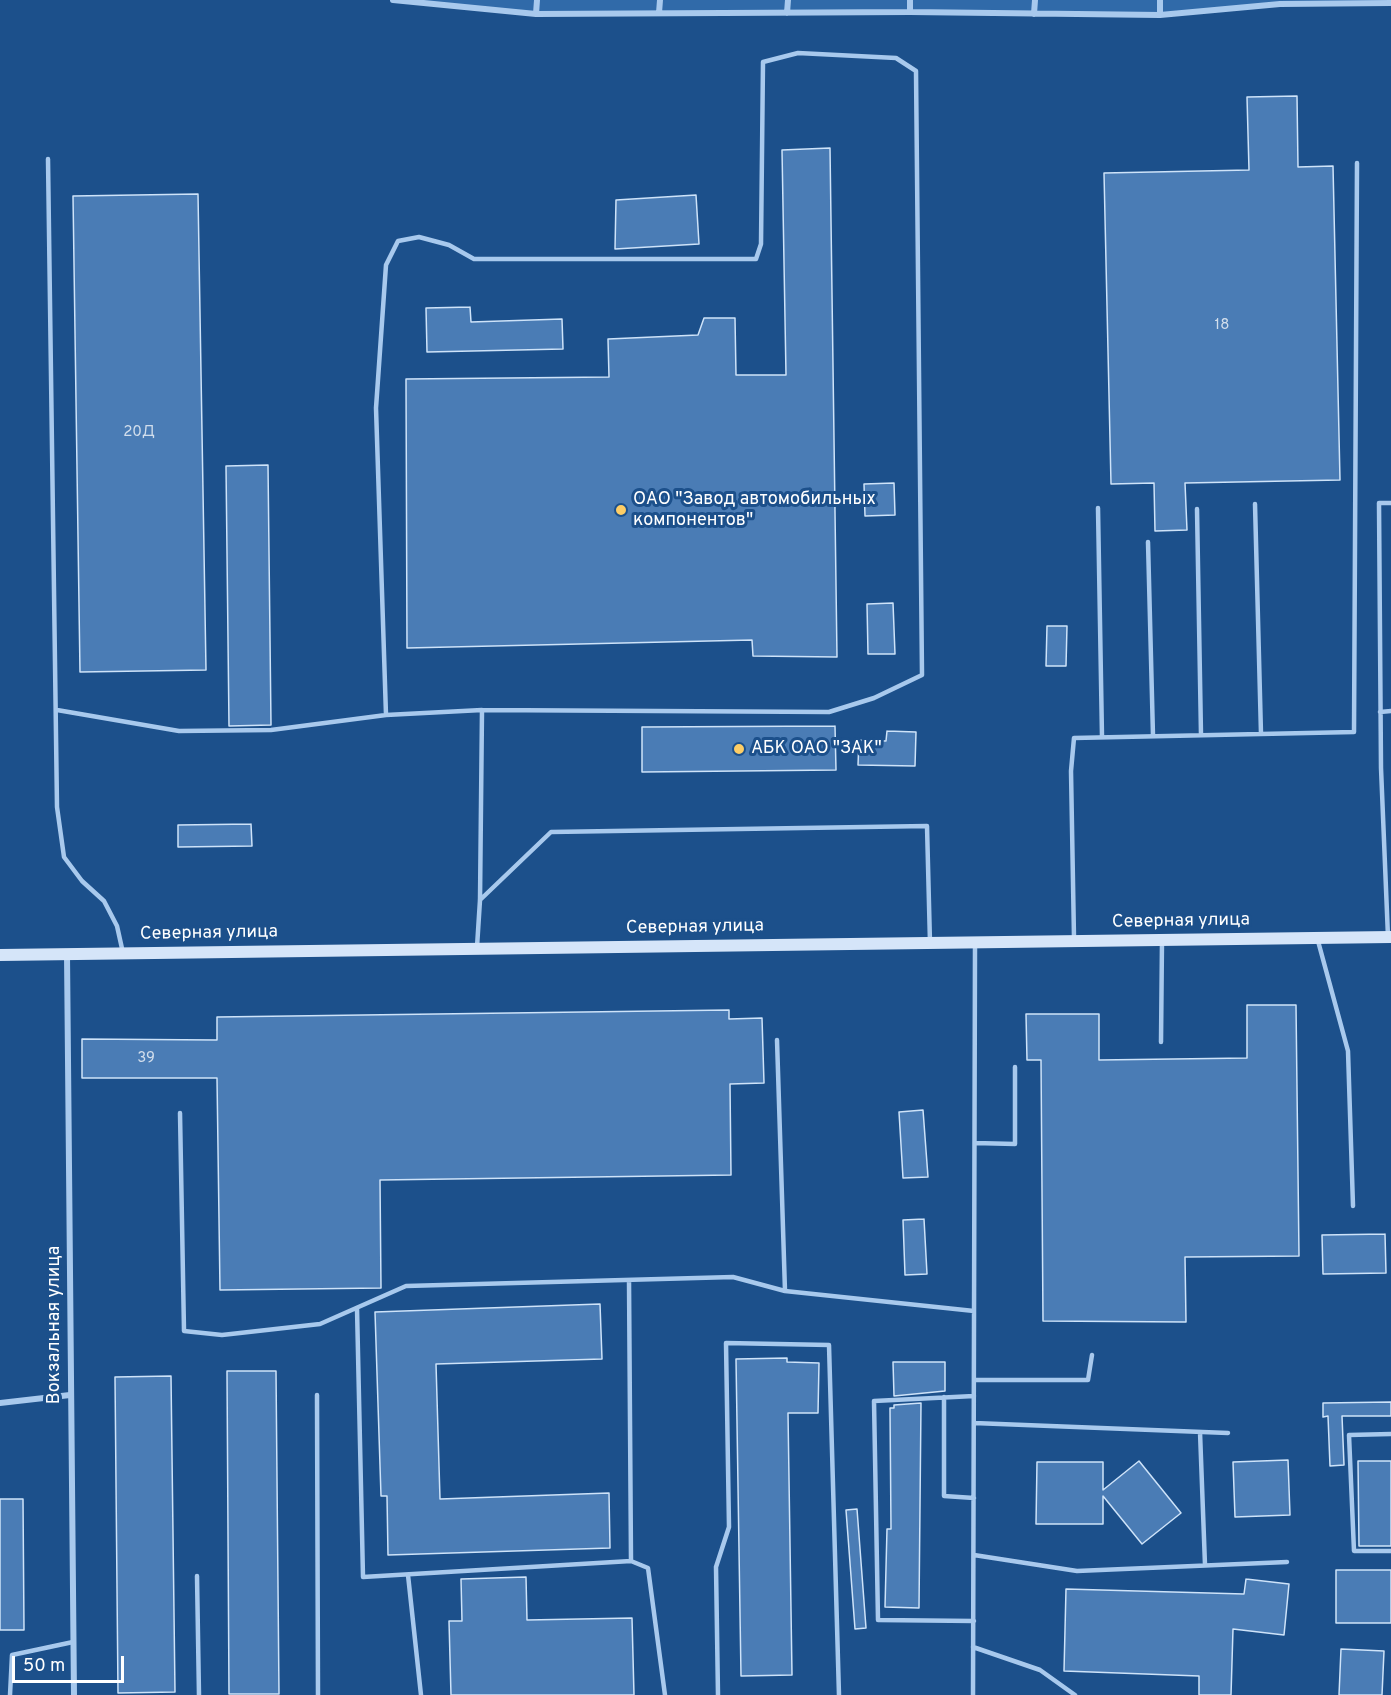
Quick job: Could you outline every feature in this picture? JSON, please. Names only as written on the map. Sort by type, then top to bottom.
[{"type":"main road","name":"Северная улица","points":[[0,955],[1390,937]]},
{"type":"street","points":[[393,0],[536,14],[910,12],[1160,15],[1280,2],[1391,3]]},
{"type":"street","points":[[536,14],[537,0]]},
{"type":"street","points":[[659,14],[660,0]]},
{"type":"street","points":[[787,13],[788,0]]},
{"type":"street","points":[[910,0],[910,12]]},
{"type":"street","points":[[1034,14],[1035,0]]},
{"type":"street","points":[[1160,0],[1160,15]]},
{"type":"street","name":"Вокзальная улица","points":[[67,954],[74,1695]]},
{"type":"street","points":[[0,1403],[70,1395]]},
{"type":"lane","points":[[57,710],[179,731],[271,730],[386,714],[482,710],[828,712],[874,698],[922,675],[916,71],[896,58],[798,53],[764,62],[761,244],[756,259],[474,259],[449,245],[419,237],[398,241],[386,265],[376,408],[386,714]]},
{"type":"lane","points":[[48,159],[57,807],[64,857],[82,881],[104,901],[117,926],[123,953]]},
{"type":"lane","points":[[1074,941],[1071,771],[1074,738],[1354,732],[1357,163]]},
{"type":"lane","points":[[1390,937],[1380,712],[1379,504],[1391,503]]},
{"type":"lane","points":[[1255,504],[1261,734]]},
{"type":"lane","points":[[1098,508],[1102,737]]},
{"type":"lane","points":[[1197,509],[1201,735]]},
{"type":"lane","points":[[1148,542],[1152,736]]},
{"type":"lane","points":[[477,949],[480,900],[482,710]]},
{"type":"lane","points":[[1380,712],[1391,711]]},
{"type":"lane","points":[[480,900],[551,832],[927,825],[930,943]]},
{"type":"lane","points":[[1318,938],[1348,1051],[1353,1206]]},
{"type":"lane","points":[[1161,1042],[1162,940]]},
{"type":"lane","points":[[973,1695],[975,942]]},
{"type":"lane","points":[[777,1040],[785,1291]]},
{"type":"lane","points":[[975,1143],[1015,1144],[1015,1067]]},
{"type":"lane","points":[[180,1113],[184,1331],[222,1335],[320,1324],[406,1286],[733,1276],[785,1291],[974,1311]]},
{"type":"lane","points":[[629,1280],[631,1561]]},
{"type":"lane","points":[[357,1308],[363,1577],[631,1561],[648,1568],[665,1695]]},
{"type":"lane","points":[[718,1695],[716,1567],[729,1527],[726,1343],[829,1345],[838,1695]]},
{"type":"lane","points":[[974,1380],[1088,1380],[1092,1355]]},
{"type":"lane","points":[[317,1395],[318,1695]]},
{"type":"lane","points":[[974,1396],[874,1401],[878,1620],[974,1621]]},
{"type":"lane","points":[[944,1397],[944,1496],[974,1498]]},
{"type":"lane","points":[[974,1423],[1228,1433]]},
{"type":"lane","points":[[1200,1432],[1205,1565]]},
{"type":"lane","points":[[1391,1434],[1349,1435],[1354,1551],[1391,1551]]},
{"type":"lane","points":[[974,1555],[1077,1571],[1287,1562]]},
{"type":"lane","points":[[408,1575],[421,1695]]},
{"type":"lane","points":[[197,1576],[199,1695]]},
{"type":"lane","points":[[10,1695],[12,1655],[73,1642]]},
{"type":"lane","points":[[973,1647],[1040,1670],[1075,1695]]},
{"type":"shaded area","points":[[393,0],[1391,0],[1391,3],[1280,4],[1160,15],[536,14]]},
{"type":"building","points":[[1297,96],[1298,167],[1333,166],[1340,480],[1185,483],[1187,530],[1155,531],[1154,483],[1111,484],[1104,173],[1249,170],[1247,97]]},
{"type":"building","name":"ОАО \"Завод автомобильных компонентов\"","points":[[830,148],[837,657],[753,656],[752,640],[407,648],[406,379],[609,377],[608,339],[698,335],[704,318],[735,318],[736,375],[786,375],[782,150]]},
{"type":"building","points":[[198,194],[206,670],[80,672],[73,196]]},
{"type":"building","points":[[696,195],[699,244],[615,249],[616,200]]},
{"type":"building","points":[[470,307],[471,322],[562,319],[563,349],[427,352],[426,308]]},
{"type":"building","points":[[268,465],[271,725],[229,726],[226,466]]},
{"type":"building","points":[[894,483],[895,515],[865,516],[864,484]]},
{"type":"building","points":[[893,603],[895,654],[868,654],[867,604]]},
{"type":"building","points":[[1047,626],[1067,626],[1066,666],[1046,666]]},
{"type":"building","name":"АБК ОАО \"ЗАК\"","points":[[835,726],[836,770],[642,772],[642,727]]},
{"type":"building","points":[[887,731],[916,732],[915,766],[858,765],[859,740],[886,741]]},
{"type":"building","points":[[251,824],[252,846],[178,847],[178,825]]},
{"type":"building","points":[[1247,1005],[1296,1005],[1299,1256],[1185,1257],[1186,1322],[1043,1321],[1041,1060],[1027,1060],[1026,1014],[1099,1014],[1099,1060],[1247,1058]]},
{"type":"building","points":[[729,1010],[729,1019],[762,1018],[764,1083],[730,1084],[731,1175],[380,1180],[381,1288],[220,1290],[217,1078],[82,1078],[82,1039],[217,1040],[217,1017]]},
{"type":"building","points":[[923,1110],[928,1177],[903,1178],[899,1112]]},
{"type":"building","points":[[924,1219],[927,1274],[905,1275],[903,1220]]},
{"type":"building","points":[[1385,1234],[1386,1273],[1323,1274],[1322,1235]]},
{"type":"building","points":[[600,1304],[602,1359],[436,1364],[440,1499],[609,1493],[610,1548],[388,1555],[387,1496],[381,1496],[375,1312]]},
{"type":"building","points":[[787,1358],[787,1362],[819,1363],[818,1413],[788,1413],[792,1675],[741,1676],[736,1359]]},
{"type":"building","points":[[893,1362],[945,1362],[945,1391],[894,1396]]},
{"type":"building","points":[[227,1371],[276,1371],[279,1694],[229,1694]]},
{"type":"building","points":[[171,1376],[175,1692],[118,1693],[115,1377]]},
{"type":"building","points":[[1391,1402],[1391,1416],[1342,1416],[1344,1465],[1330,1466],[1328,1416],[1323,1417],[1323,1403]]},
{"type":"building","points":[[921,1403],[919,1608],[885,1607],[887,1529],[891,1529],[890,1408],[894,1408],[894,1405]]},
{"type":"building","points":[[1288,1460],[1290,1515],[1235,1517],[1233,1462]]},
{"type":"building","points":[[1139,1461],[1181,1513],[1142,1544],[1103,1496],[1103,1524],[1036,1524],[1037,1462],[1103,1462],[1103,1490]]},
{"type":"building","points":[[1358,1461],[1391,1461],[1391,1546],[1359,1546]]},
{"type":"building","points":[[0,1499],[23,1499],[24,1630],[0,1630]]},
{"type":"building","points":[[857,1509],[866,1628],[855,1629],[846,1510]]},
{"type":"building","points":[[1336,1570],[1391,1570],[1391,1623],[1336,1623]]},
{"type":"building","points":[[526,1577],[527,1620],[632,1618],[634,1695],[451,1695],[449,1621],[462,1621],[461,1579]]},
{"type":"building","points":[[1246,1579],[1289,1584],[1284,1635],[1233,1629],[1231,1695],[1199,1695],[1199,1676],[1064,1671],[1066,1589],[1244,1594]]},
{"type":"building","points":[[1341,1649],[1384,1651],[1382,1695],[1339,1695]]},
{"type":"place","name":"ОАО \"Завод автомобильных компонентов\"","points":[[621,510]]},
{"type":"place","name":"АБК ОАО \"ЗАК\"","points":[[739,749]]}]
